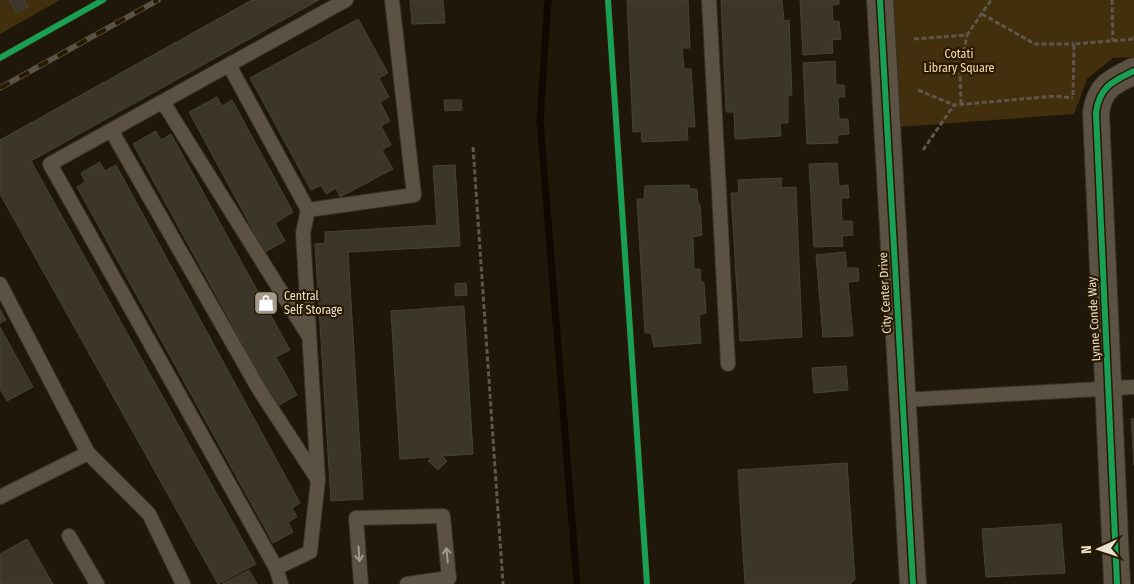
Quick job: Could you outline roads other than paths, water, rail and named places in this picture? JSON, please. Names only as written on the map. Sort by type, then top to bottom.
[{"type":"street","name":"City Center Drive","points":[[880,0],[913,584]]},
{"type":"street","name":"Lynne Conde Way","points":[[1117,584],[1121,388],[1096,112],[1098,100],[1112,82],[1134,71]]},
{"type":"lane","points":[[282,584],[276,568],[50,164],[346,0]]},
{"type":"lane","points":[[308,210],[414,196],[392,0]]},
{"type":"lane","points":[[709,0],[728,364]]},
{"type":"lane","points":[[229,65],[308,210],[303,233],[318,480],[310,552],[276,568]]},
{"type":"lane","points":[[163,102],[309,337]]},
{"type":"lane","points":[[111,130],[260,391],[318,480]]},
{"type":"lane","points":[[0,284],[88,453],[150,514],[183,584]]},
{"type":"lane","points":[[903,400],[1121,388]]},
{"type":"lane","points":[[0,497],[88,453]]},
{"type":"lane","points":[[361,584],[356,518],[443,516],[449,578],[407,584]]},
{"type":"lane","points":[[69,536],[97,584]]},
{"type":"waterway","points":[[548,0],[540,121],[577,584]]},
{"type":"railway","points":[[0,88],[158,0]]},
{"type":"place","name":"Central Self Storage","points":[[266,303]]},
{"type":"park label","name":"Cotati Library Square","points":[[959,61]]}]
